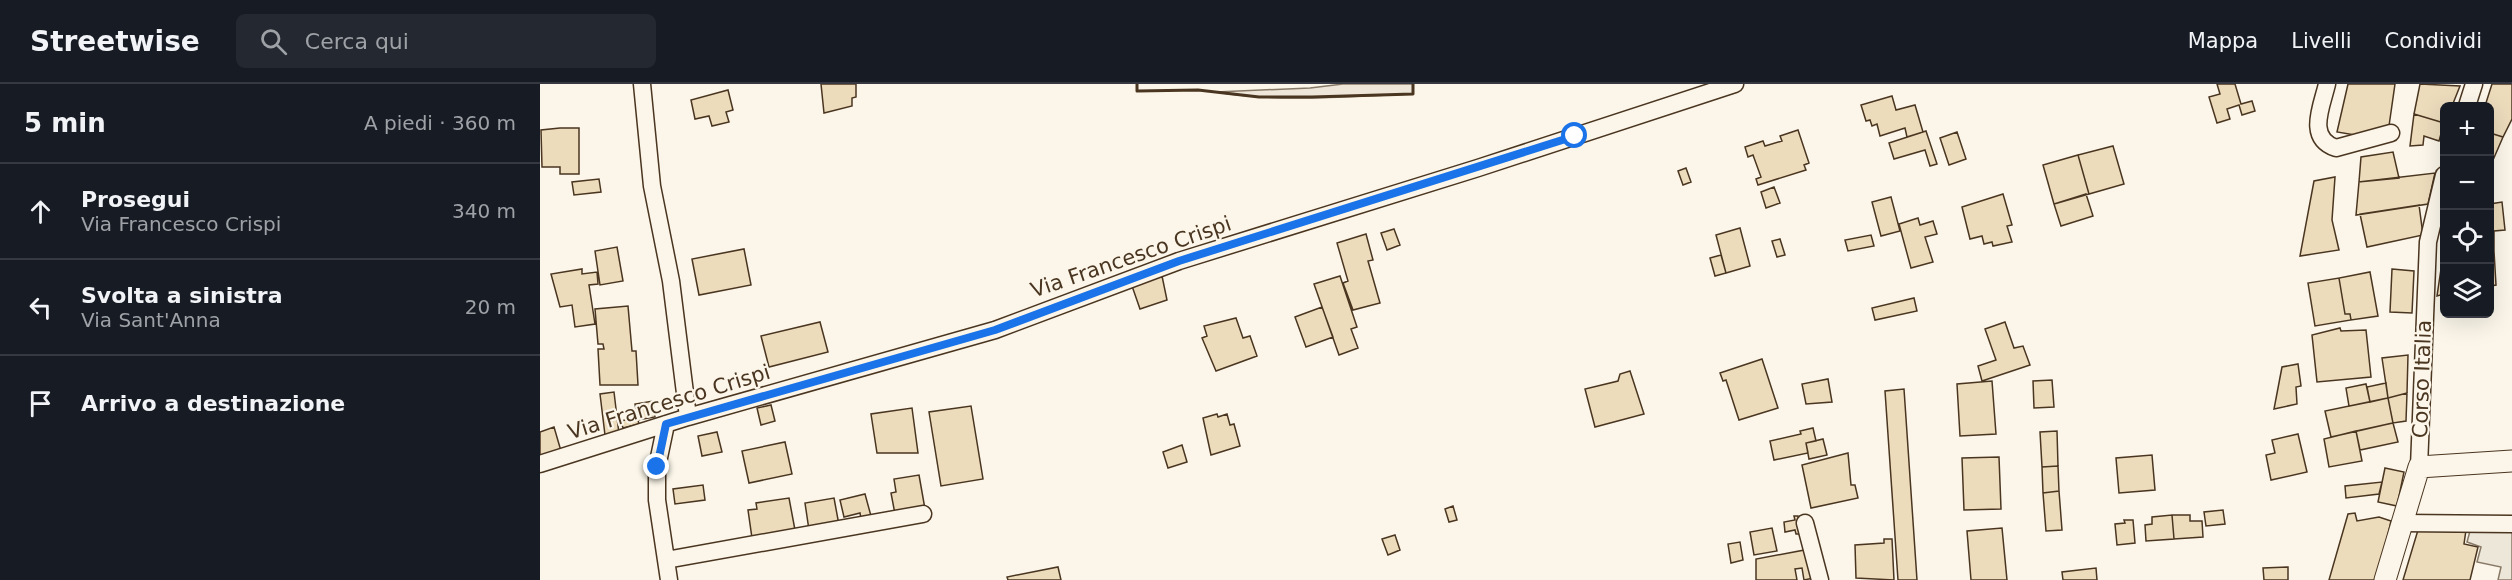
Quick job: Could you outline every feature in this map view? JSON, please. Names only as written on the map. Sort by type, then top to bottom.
[{"type":"street","points":[[642,84],[652,186],[670,281],[688,417]]},
{"type":"street","name":"Via Francesco Crispi","points":[[540,464],[688,417],[995,330],[1179,261],[1478,168],[1735,84]]},
{"type":"street","points":[[2327,84],[2318,132],[2328,145],[2336,148],[2391,133]]},
{"type":"street","points":[[2468,102],[2474,84]]},
{"type":"street","name":"Corso Italia","points":[[2385,580],[2419,467],[2428,242],[2440,195]]},
{"type":"street","points":[[666,424],[657,467],[657,500],[669,580]]},
{"type":"street","points":[[2419,467],[2512,461]]},
{"type":"street","points":[[666,561],[923,514]]},
{"type":"street","points":[[1804,523],[1820,580]]},
{"type":"street","points":[[2402,523],[2512,524]]},
{"type":"shaded area","points":[[1343,84],[1413,84],[1413,94],[1290,98],[1216,92],[1310,88]]},
{"type":"shaded area","points":[[2512,530],[2512,580],[2498,580],[2501,567],[2477,562],[2481,547],[2467,542],[2470,531]]},
{"type":"building","points":[[821,84],[856,84],[856,97],[852,98],[852,106],[824,113]]},
{"type":"building","points":[[2217,84],[2235,84],[2241,104],[2252,101],[2255,111],[2242,115],[2239,105],[2227,109],[2230,119],[2217,123],[2209,97],[2220,94]]},
{"type":"building","points":[[2348,84],[2395,84],[2389,126],[2355,135],[2337,132]]},
{"type":"building","points":[[2420,84],[2460,86],[2454,102],[2440,102],[2440,122],[2414,114]]},
{"type":"building","points":[[2492,84],[2512,84],[2512,119],[2503,137],[2494,134],[2494,102],[2486,102]]},
{"type":"building","points":[[728,90],[733,110],[726,112],[729,122],[712,126],[709,116],[695,119],[691,100]]},
{"type":"building","points":[[1892,96],[1896,110],[1915,105],[1923,132],[1907,137],[1905,128],[1880,136],[1877,124],[1872,126],[1870,120],[1866,121],[1861,105]]},
{"type":"building","points":[[2414,114],[2440,122],[2439,141],[2424,136],[2423,145],[2410,146]]},
{"type":"building","points":[[579,128],[579,174],[560,174],[560,167],[542,167],[541,130]]},
{"type":"building","points":[[1798,130],[1809,163],[1804,165],[1806,170],[1758,185],[1756,179],[1761,177],[1753,155],[1748,157],[1745,147],[1763,141],[1765,146],[1782,141],[1780,136]]},
{"type":"building","points":[[1926,131],[1937,164],[1930,166],[1925,150],[1894,159],[1889,143]]},
{"type":"building","points":[[1957,132],[1966,159],[1949,165],[1940,138]]},
{"type":"building","points":[[2494,134],[2503,137],[2494,158]]},
{"type":"building","points":[[2113,146],[2124,184],[2089,194],[2078,155]]},
{"type":"building","points":[[2393,152],[2399,178],[2359,182],[2361,157]]},
{"type":"building","points":[[2078,155],[2089,194],[2054,204],[2043,165]]},
{"type":"building","points":[[1686,168],[1691,182],[1683,185],[1678,171]]},
{"type":"building","points":[[2435,173],[2428,204],[2356,215],[2359,182]]},
{"type":"building","points":[[2335,177],[2332,220],[2339,250],[2300,256],[2314,181]]},
{"type":"building","points":[[599,179],[601,192],[574,195],[572,182]]},
{"type":"building","points":[[1774,187],[1780,203],[1766,208],[1761,192]]},
{"type":"building","points":[[2003,194],[2012,225],[2007,226],[2012,242],[1993,246],[1992,242],[1984,244],[1982,236],[1970,239],[1962,207]]},
{"type":"building","points":[[2086,194],[2093,216],[2061,226],[2054,204]]},
{"type":"building","points":[[1891,197],[1900,231],[1881,236],[1872,202]]},
{"type":"building","points":[[2502,202],[2505,230],[2494,231],[2494,203]]},
{"type":"building","points":[[2419,205],[2423,235],[2367,247],[2360,214]]},
{"type":"building","points":[[1918,218],[1920,225],[1933,221],[1937,234],[1925,237],[1933,262],[1911,268],[1899,224]]},
{"type":"building","points":[[1740,228],[1750,266],[1726,273],[1716,235]]},
{"type":"building","points":[[1394,229],[1400,245],[1387,250],[1381,233]]},
{"type":"building","points":[[1366,234],[1373,260],[1368,261],[1380,303],[1353,310],[1343,283],[1348,281],[1337,243]]},
{"type":"building","points":[[1871,235],[1874,246],[1848,251],[1845,240]]},
{"type":"building","points":[[1780,239],[1785,255],[1777,257],[1772,241]]},
{"type":"building","points":[[617,247],[623,281],[600,285],[595,251]]},
{"type":"building","points":[[744,249],[751,285],[699,295],[692,259]]},
{"type":"building","points":[[2494,251],[2496,285],[2494,285]]},
{"type":"building","points":[[1721,255],[1726,273],[1715,276],[1710,258]]},
{"type":"building","points":[[582,269],[582,274],[597,272],[598,284],[589,285],[595,324],[575,327],[572,305],[560,307],[551,274]]},
{"type":"building","points":[[2392,269],[2414,271],[2412,313],[2390,312]]},
{"type":"building","points":[[2370,272],[2378,316],[2351,320],[2350,314],[2345,314],[2339,278]]},
{"type":"building","points":[[1162,276],[1167,300],[1140,309],[1132,286]]},
{"type":"building","points":[[1340,276],[1357,327],[1351,329],[1358,348],[1339,355],[1314,284]]},
{"type":"building","points":[[2440,276],[2440,295],[2437,296]]},
{"type":"building","points":[[2339,278],[2345,314],[2350,314],[2351,320],[2315,326],[2308,283]]},
{"type":"building","points":[[1914,298],[1917,311],[1875,320],[1872,308]]},
{"type":"building","points":[[628,306],[632,351],[636,351],[638,385],[600,385],[598,349],[604,349],[603,344],[598,344],[595,309]]},
{"type":"building","points":[[1322,307],[1333,337],[1306,347],[1295,317]]},
{"type":"building","points":[[1236,318],[1243,338],[1250,336],[1257,356],[1216,371],[1202,338],[1207,336],[1204,326]]},
{"type":"building","points":[[820,322],[828,352],[769,367],[761,336]]},
{"type":"building","points":[[2005,322],[2014,348],[2023,346],[2030,365],[1982,381],[1978,366],[1996,360],[1985,329]]},
{"type":"building","points":[[2340,328],[2341,331],[2366,330],[2371,377],[2317,382],[2312,335]]},
{"type":"building","points":[[2408,355],[2407,393],[2388,398],[2382,358]]},
{"type":"building","points":[[1762,359],[1778,408],[1739,420],[1726,380],[1723,381],[1720,373]]},
{"type":"building","points":[[2298,364],[2301,386],[2296,387],[2297,404],[2274,409],[2282,367]]},
{"type":"building","points":[[1630,371],[1644,414],[1595,427],[1585,389],[1618,381],[1620,374]]},
{"type":"building","points":[[1828,379],[1832,402],[1806,404],[1802,384]]},
{"type":"building","points":[[2052,380],[2054,407],[2034,408],[2033,381]]},
{"type":"building","points":[[1992,381],[1996,434],[1960,436],[1957,384]]},
{"type":"building","points":[[2386,383],[2388,398],[2370,402],[2367,387]]},
{"type":"building","points":[[2366,384],[2370,402],[2349,406],[2346,388]]},
{"type":"building","points":[[1904,389],[1917,580],[1898,580],[1885,391]]},
{"type":"building","points":[[614,392],[619,434],[605,435],[600,394]]},
{"type":"building","points":[[2407,393],[2406,421],[2393,423],[2388,398]]},
{"type":"building","points":[[2388,398],[2393,423],[2331,437],[2325,411]]},
{"type":"building","points":[[653,401],[655,417],[638,420],[635,404]]},
{"type":"building","points":[[771,405],[775,421],[761,425],[757,408]]},
{"type":"building","points":[[971,406],[983,479],[941,486],[929,412]]},
{"type":"building","points":[[912,408],[918,453],[877,453],[871,414]]},
{"type":"building","points":[[1217,414],[1218,417],[1227,414],[1230,425],[1234,424],[1240,446],[1211,455],[1203,418]]},
{"type":"building","points":[[637,417],[639,424],[623,428],[621,421]]},
{"type":"building","points":[[2393,423],[2398,442],[2360,450],[2356,431]]},
{"type":"building","points":[[554,427],[561,451],[540,458],[540,432]]},
{"type":"building","points":[[1813,428],[1816,441],[1806,443],[1808,453],[1774,460],[1770,441],[1801,434],[1800,431]]},
{"type":"building","points":[[2057,431],[2058,466],[2042,467],[2040,432]]},
{"type":"building","points":[[2356,431],[2362,461],[2329,467],[2324,439]]},
{"type":"building","points":[[717,432],[722,452],[702,456],[698,436]]},
{"type":"building","points":[[2298,434],[2307,472],[2271,480],[2266,455],[2275,453],[2272,440]]},
{"type":"building","points":[[1823,439],[1827,455],[1809,459],[1806,443]]},
{"type":"building","points":[[785,442],[792,474],[749,483],[742,451]]},
{"type":"building","points":[[1182,445],[1187,462],[1168,468],[1163,452]]},
{"type":"building","points":[[1848,453],[1851,485],[1855,485],[1858,498],[1811,508],[1802,465]]},
{"type":"building","points":[[2152,455],[2155,490],[2119,493],[2116,458]]},
{"type":"building","points":[[1999,457],[2001,509],[1964,510],[1962,458]]},
{"type":"building","points":[[2058,466],[2059,491],[2043,493],[2042,467]]},
{"type":"building","points":[[2385,468],[2404,472],[2397,506],[2378,502]]},
{"type":"building","points":[[919,475],[925,509],[895,514],[891,493],[896,492],[894,479]]},
{"type":"building","points":[[2382,482],[2379,494],[2346,498],[2345,486]]},
{"type":"building","points":[[703,485],[705,500],[675,504],[673,489]]},
{"type":"building","points":[[2059,491],[2062,530],[2046,531],[2043,493]]},
{"type":"building","points":[[865,494],[871,516],[861,519],[860,513],[844,517],[840,500]]},
{"type":"building","points":[[789,498],[795,530],[752,538],[748,510],[757,509],[756,503]]},
{"type":"building","points":[[834,498],[839,525],[809,530],[805,503]]},
{"type":"building","points":[[1453,506],[1457,520],[1449,522],[1445,509]]},
{"type":"building","points":[[2223,510],[2225,524],[2206,526],[2204,512]]},
{"type":"building","points":[[2355,513],[2357,521],[2379,517],[2391,521],[2378,580],[2329,580],[2348,514]]},
{"type":"building","points":[[2172,515],[2174,539],[2146,541],[2145,525],[2152,524],[2152,517]]},
{"type":"building","points":[[2172,515],[2190,515],[2190,521],[2202,521],[2203,537],[2174,539]]},
{"type":"building","points":[[1794,516],[1798,516],[1800,534],[1796,534],[1795,530],[1785,532],[1784,522],[1795,520]]},
{"type":"building","points":[[2124,520],[2133,520],[2135,543],[2117,545],[2115,524],[2125,523]]},
{"type":"building","points":[[1772,528],[1777,551],[1754,555],[1750,532]]},
{"type":"building","points":[[2002,528],[2007,580],[1971,580],[1967,531]]},
{"type":"building","points":[[2418,530],[2466,530],[2464,544],[2478,547],[2470,580],[2403,580]]},
{"type":"building","points":[[1395,535],[1400,550],[1388,555],[1382,539]]},
{"type":"building","points":[[1884,539],[1892,539],[1894,580],[1856,578],[1855,545],[1884,543]]},
{"type":"building","points":[[1740,542],[1743,560],[1731,563],[1728,544]]},
{"type":"building","points":[[1810,549],[1814,578],[1804,580],[1802,568],[1795,569],[1797,580],[1756,580],[1756,559]]},
{"type":"building","points":[[1058,567],[1061,580],[1008,580],[1007,577]]},
{"type":"building","points":[[2288,567],[2288,580],[2264,580],[2263,568]]},
{"type":"building","points":[[2096,568],[2097,580],[2063,580],[2062,572]]},
{"type":"wall","points":[[1137,84],[1137,91],[1198,90],[1259,97],[1413,94],[1413,84]]},
{"type":"route","points":[[657,467],[666,424],[995,330],[1179,261],[1575,136]]}]
